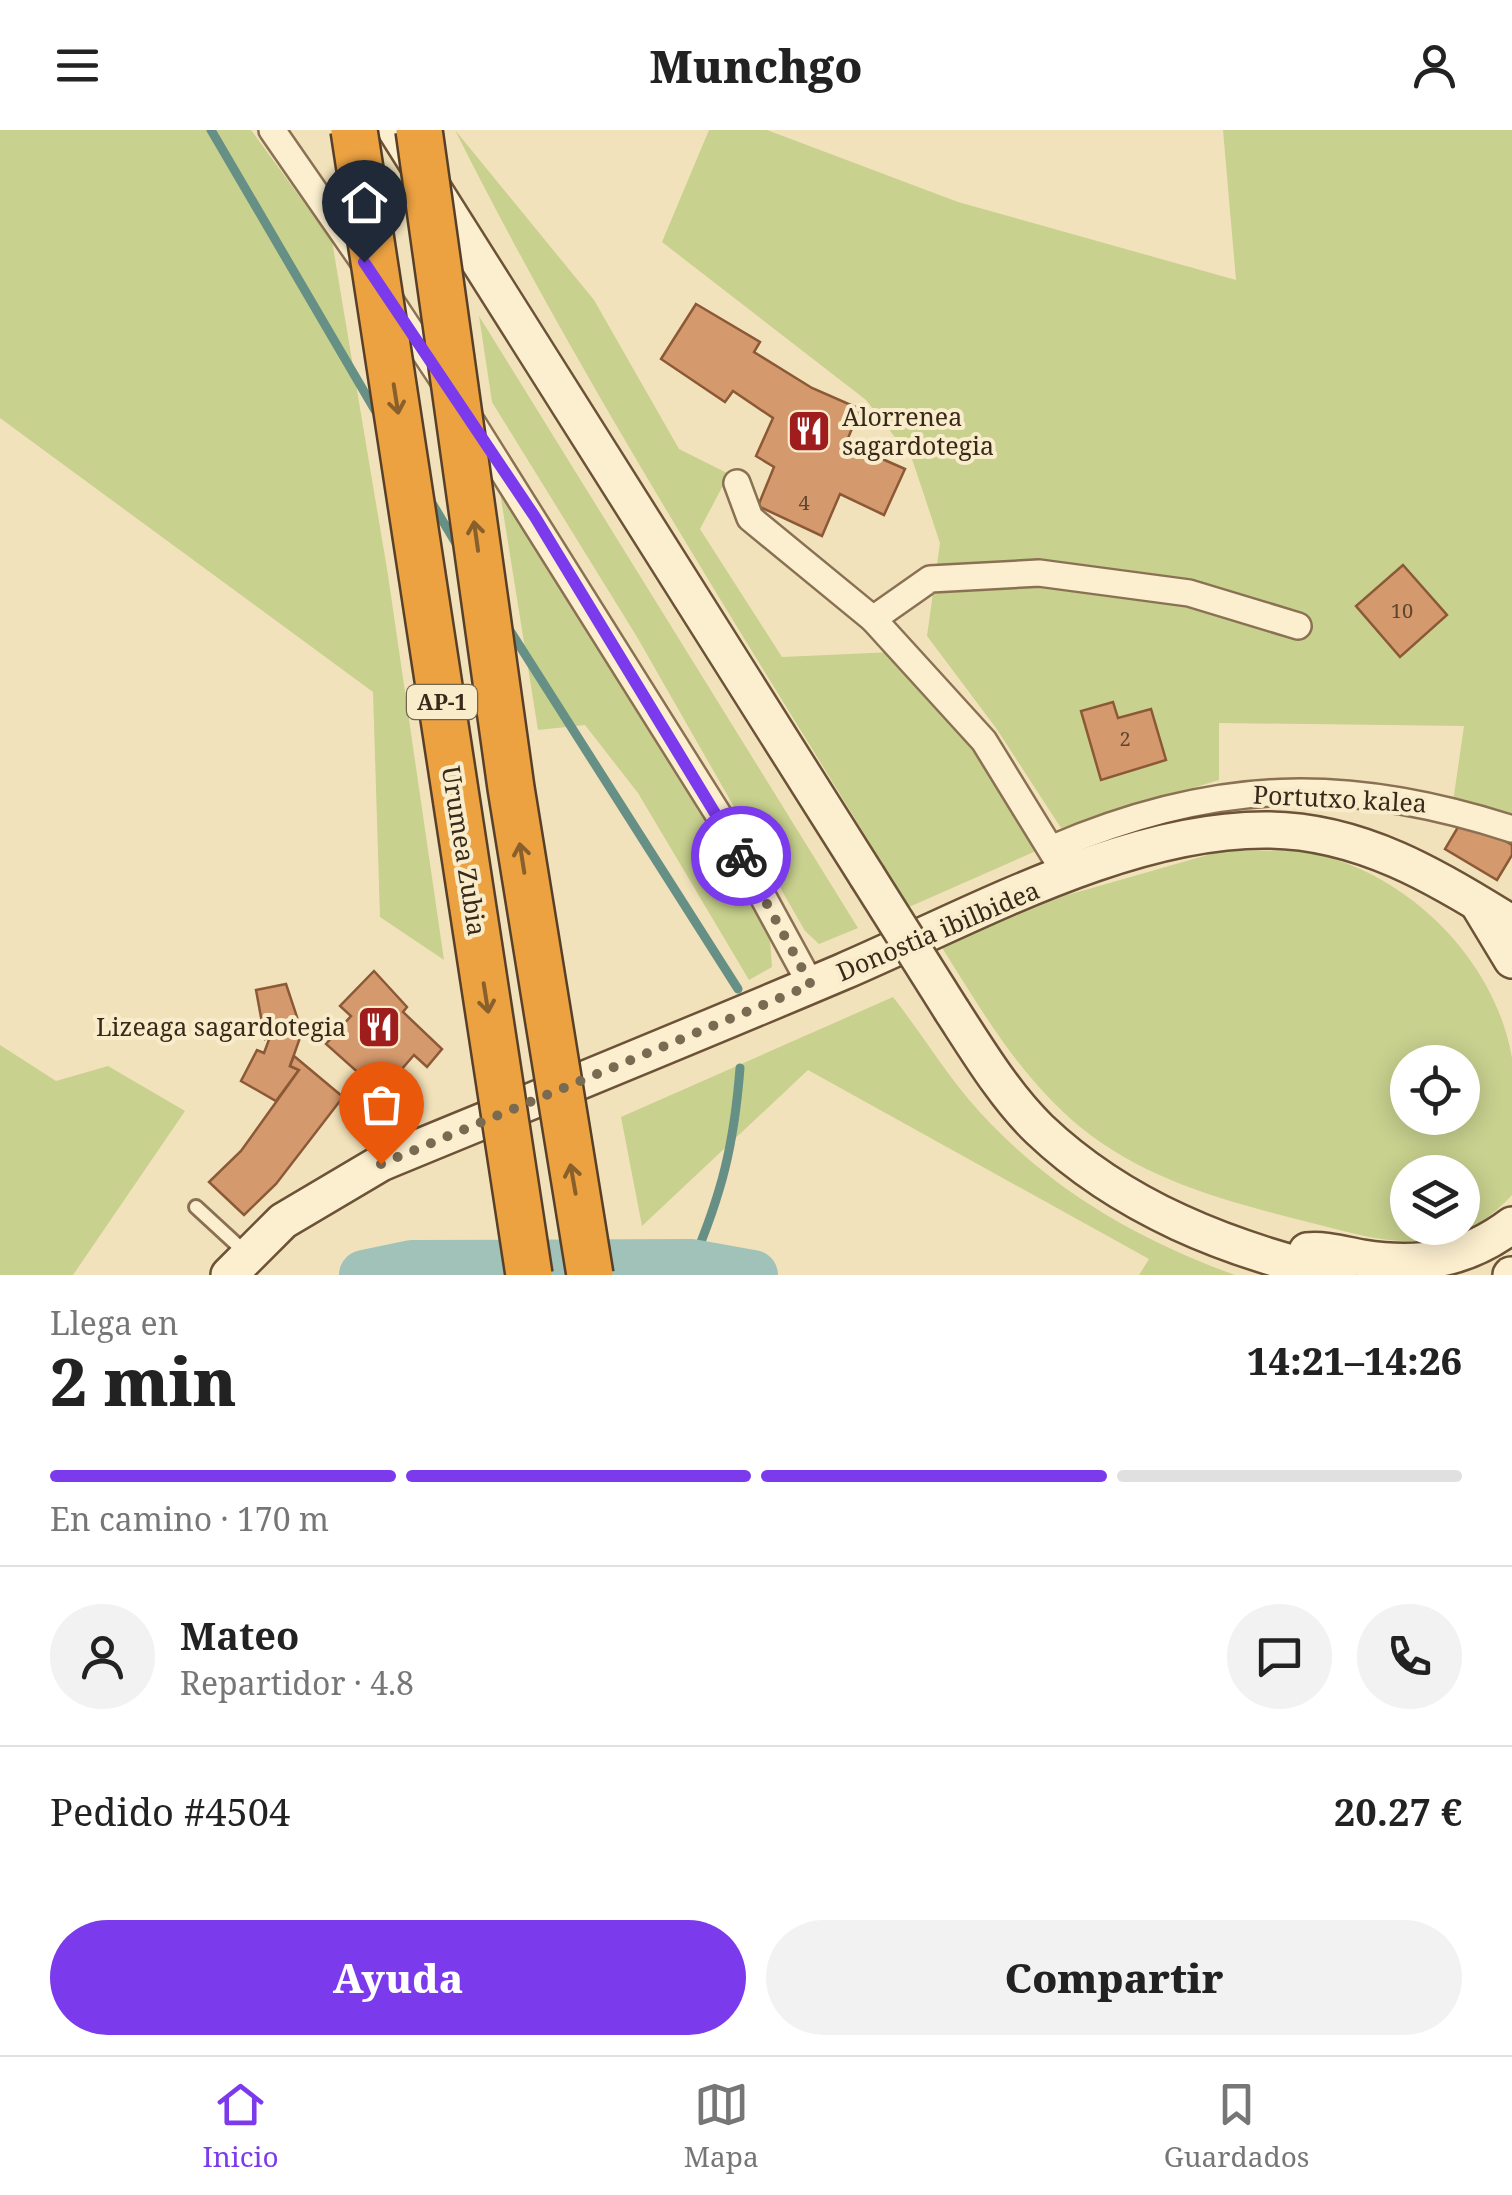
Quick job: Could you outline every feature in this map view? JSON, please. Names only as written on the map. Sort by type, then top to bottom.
[{"type":"highway","name":"Urumea Zubia","points":[[354,130],[529,1275]]},
{"type":"highway","name":"AP-1","points":[[419,130],[511,788],[590,1275]]},
{"type":"main road","points":[[396,130],[952,1012],[1036,1126],[1085,1169],[1138,1204],[1272,1258],[1339,1275]]},
{"type":"main road","name":"Donostia ibilbidea","points":[[238,1264],[321,1195],[381,1164],[811,985],[1060,862],[1186,838],[1273,830],[1358,844],[1412,866],[1512,924]]},
{"type":"main road","points":[[1478,902],[1512,960]]},
{"type":"main road","points":[[1272,1258],[1313,1250],[1386,1262],[1432,1262],[1476,1248],[1512,1225]]},
{"type":"street","points":[[272,130],[535,517],[718,814],[811,985]]},
{"type":"street","points":[[738,483],[750,518],[873,619],[984,741],[1060,862]]},
{"type":"street","points":[[873,619],[930,579],[1040,573],[1189,594],[1298,626]]},
{"type":"street","name":"Portutxo kalea","points":[[1060,862],[1116,821],[1222,794],[1288,791],[1434,804],[1512,828]]},
{"type":"lane","points":[[196,1207],[238,1264]]},
{"type":"green space","points":[[0,130],[251,130],[332,241],[388,575],[444,960],[380,917],[373,692],[0,418]]},
{"type":"green space","points":[[455,130],[594,300],[679,449],[729,474],[700,529],[782,657],[894,652],[979,754],[1036,851],[909,907],[617,426]]},
{"type":"green space","points":[[709,130],[767,130],[958,202],[1236,280],[1223,130],[1512,130],[1512,820],[1453,802],[1464,726],[1219,723],[1219,780],[1061,828],[996,728],[927,636],[940,543],[912,459],[866,400],[662,242]]},
{"type":"green space","points":[[479,316],[858,928],[819,944],[805,931],[637,637],[492,402]]},
{"type":"green space","points":[[498,480],[706,817],[770,939],[772,967],[749,980],[638,793],[585,725],[538,730]]},
{"type":"green space","points":[[1225,850],[1312,854],[1358,868],[1420,906],[1470,959],[1489,990],[1512,1058],[1512,1195],[1480,1222],[1480,1155],[1390,1155],[1390,1240],[1247,1206],[1159,1175],[1079,1126],[1038,1086],[987,1018],[941,946],[1064,896]]},
{"type":"green space","points":[[893,997],[977,1110],[1045,1173],[1135,1231],[1235,1275],[1139,1275],[1149,1259],[808,1070],[642,1226],[621,1117]]},
{"type":"green space","points":[[0,1045],[56,1081],[108,1066],[185,1111],[73,1275],[0,1275]]},
{"type":"building","name":"Alorrenea sagardotegia","points":[[696,304],[760,342],[754,352],[812,388],[860,409],[846,443],[905,469],[884,515],[840,494],[822,536],[758,506],[774,467],[756,456],[773,418],[733,391],[725,402],[661,359]]},
{"type":"building","points":[[1403,565],[1447,615],[1400,657],[1356,606]]},
{"type":"building","points":[[1113,702],[1118,718],[1151,709],[1166,760],[1101,780],[1081,711]]},
{"type":"building","points":[[1464,817],[1512,845],[1512,855],[1497,880],[1445,849]]},
{"type":"building","name":"Lizeaga sagardotegia","points":[[374,971],[407,1007],[403,1012],[442,1049],[427,1067],[414,1055],[381,1093],[326,1044],[351,1016],[340,1006]]},
{"type":"building","points":[[286,984],[302,1032],[290,1066],[299,1070],[276,1101],[241,1081],[257,1050],[264,1053],[270,1037],[265,1039],[256,990]]},
{"type":"building","points":[[294,1056],[343,1097],[276,1184],[244,1215],[209,1182],[241,1151],[299,1070],[290,1066]]},
{"type":"waterway","points":[[211,130],[379,417]]},
{"type":"waterway","points":[[429,498],[457,545]]},
{"type":"waterway","points":[[507,626],[738,989]]},
{"type":"waterway","points":[[692,1264],[725,1168],[740,1068]]},
{"type":"waterway","points":[[364,1275],[412,1265],[692,1264],[753,1275]]},
{"type":"way so far","points":[[381,1164],[811,985],[741,856]]},
{"type":"place","name":"Alorrenea sagardotegia","points":[[809,431]]},
{"type":"place","name":"Lizeaga sagardotegia","points":[[379,1027]]},
{"type":"route","points":[[364,262],[535,517],[741,856]]}]
